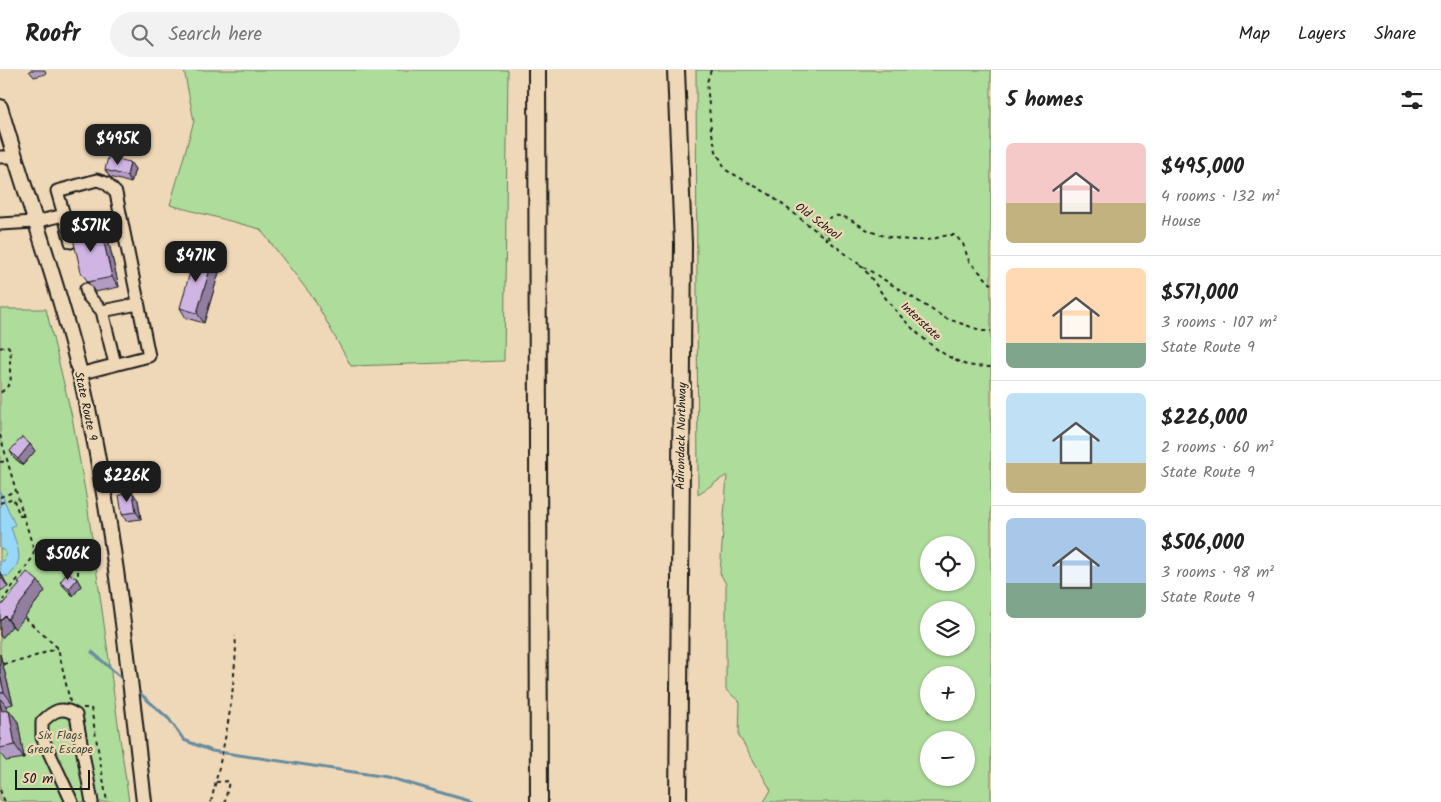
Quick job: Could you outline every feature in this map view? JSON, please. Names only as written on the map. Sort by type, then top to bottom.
[{"type":"highway","points":[[537,70],[538,802]]},
{"type":"highway","name":"Adirondack Northway","points":[[676,70],[683,244],[678,802]]},
{"type":"main road","name":"State Route 9","points":[[0,107],[14,157],[57,288],[79,374],[98,464],[127,660],[144,802]]},
{"type":"street","points":[[0,157],[14,157]]},
{"type":"street","points":[[71,242],[57,191],[97,180],[106,183],[116,193],[149,356],[79,374]]},
{"type":"street","points":[[0,224],[35,222],[64,215]]},
{"type":"street","points":[[86,288],[88,296],[102,311],[115,364]]},
{"type":"street","points":[[102,311],[138,304]]},
{"type":"street","points":[[72,802],[42,737],[42,722],[50,714],[60,709],[68,709],[76,714],[92,802]]},
{"type":"path","name":"Old School","points":[[711,70],[707,82],[712,129],[716,151],[726,170],[769,194],[838,246],[856,262],[945,318],[983,331],[991,331]]},
{"type":"path","points":[[838,246],[824,231],[826,220],[832,217],[842,216],[876,234],[903,239],[925,240],[955,235],[963,244],[969,261],[991,284]]},
{"type":"path","name":"Interstate","points":[[856,262],[873,278],[886,300],[911,326],[944,353],[966,364],[991,368]]},
{"type":"path","points":[[0,348],[7,345],[10,348],[9,366],[12,378],[10,384],[0,393]]},
{"type":"path","points":[[0,436],[34,550],[33,557],[0,603]]},
{"type":"path","points":[[1,462],[8,461]]},
{"type":"path","points":[[0,498],[16,491]]},
{"type":"path","points":[[0,503],[13,498],[18,513],[20,516],[23,516]]},
{"type":"path","points":[[34,550],[66,554],[78,561],[78,578],[73,578]]},
{"type":"path","points":[[3,600],[8,604]]},
{"type":"path","points":[[25,618],[58,648],[72,709]]},
{"type":"path","points":[[212,802],[225,743],[232,693],[236,645],[234,636]]},
{"type":"path","points":[[3,664],[24,660],[58,648]]},
{"type":"path","points":[[90,708],[107,802]]},
{"type":"path","points":[[216,782],[229,781],[225,802]]},
{"type":"path","points":[[0,790],[5,802]]},
{"type":"green space","points":[[184,70],[508,70],[504,361],[351,366],[314,299],[260,229],[170,205],[194,121]]},
{"type":"green space","points":[[696,70],[991,70],[991,802],[764,802],[771,790],[739,736],[740,702],[726,690],[726,584],[720,573],[727,475],[698,494]]},
{"type":"green space","name":"Six Flags Great Escape","points":[[0,309],[46,309],[72,417],[86,496],[129,802],[0,802]]},
{"type":"water","points":[[0,491],[15,525],[11,527],[19,553],[17,564],[9,576],[0,576],[0,561],[4,561],[6,552],[0,548]]},
{"type":"building","points":[[108,157],[130,162],[127,176],[105,170]]},
{"type":"building","points":[[86,222],[88,233],[101,230],[112,277],[88,282],[81,272],[70,226]]},
{"type":"building","points":[[195,254],[213,259],[197,313],[180,308]]},
{"type":"building","points":[[22,437],[30,444],[18,459],[10,451]]},
{"type":"building","points":[[133,493],[136,512],[122,514],[119,495]]},
{"type":"building","points":[[27,572],[38,581],[8,619],[5,616],[0,621],[0,607],[20,584],[18,583]]},
{"type":"building","points":[[68,572],[77,579],[69,589],[60,582]]},
{"type":"building","points":[[0,675],[4,692],[0,693]]},
{"type":"building","points":[[0,704],[2,711],[9,710],[15,745],[0,748]]},
{"type":"waterway","points":[[92,652],[125,681]]},
{"type":"waterway","points":[[136,690],[169,719],[184,740],[212,751],[387,777],[473,802]]}]
